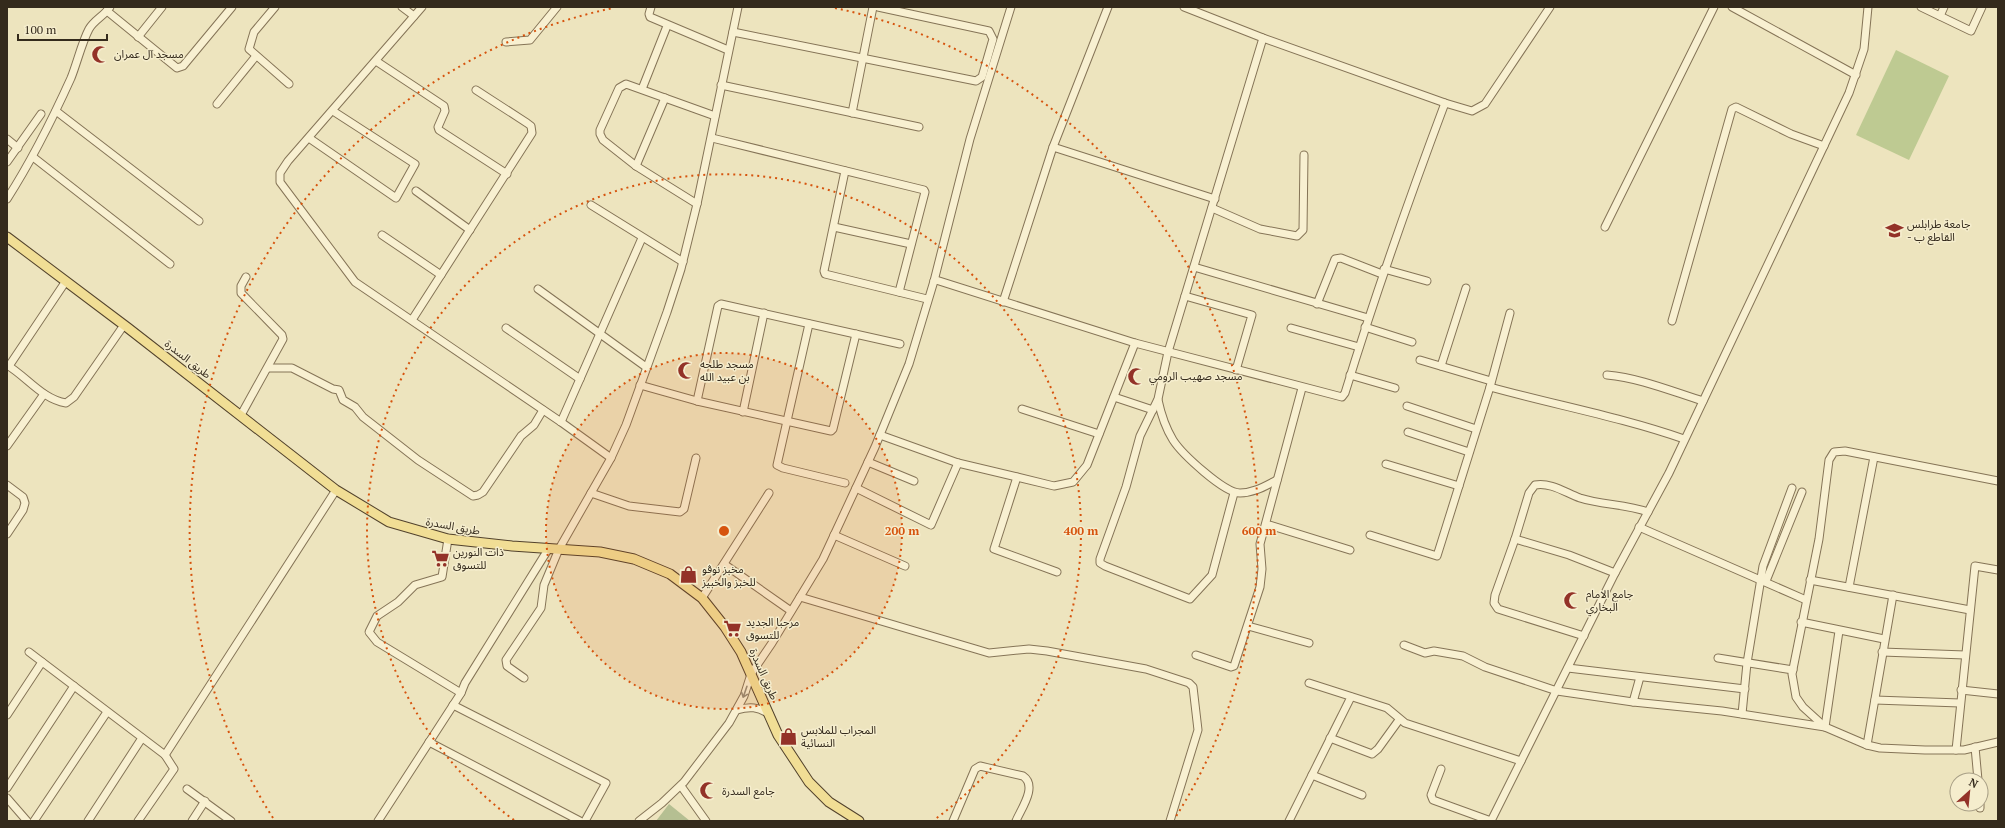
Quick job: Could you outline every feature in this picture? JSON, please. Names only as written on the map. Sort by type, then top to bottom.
[{"type":"main road","name":"طريق السدرة","points":[[7,237],[124,325],[336,490],[389,522],[448,539],[600,552],[640,561],[670,574],[702,598],[737,645],[778,736],[814,788],[829,802],[853,820]]},
{"type":"street","points":[[138,37],[162,7]]},
{"type":"street","points":[[7,199],[33,157],[56,111],[79,59],[88,31],[93,23],[108,9],[173,67],[179,68],[232,7]]},
{"type":"street","points":[[275,7],[259,25],[252,37],[249,49],[289,84]]},
{"type":"street","points":[[402,7],[414,16]]},
{"type":"street","points":[[422,7],[280,172],[279,178],[283,189],[352,278],[611,458]]},
{"type":"street","points":[[506,42],[530,40],[557,7]]},
{"type":"street","points":[[651,7],[648,14],[650,17],[667,26],[728,50]]},
{"type":"street","points":[[524,678],[507,666],[506,660],[541,608],[544,584],[559,549],[611,458],[626,425],[683,262],[712,138],[721,85],[738,7]]},
{"type":"street","points":[[852,113],[862,58],[874,7]]},
{"type":"street","points":[[733,32],[976,81],[982,77],[993,39],[989,31],[878,7]]},
{"type":"street","points":[[639,821],[681,786],[704,759],[737,710],[751,674],[765,654],[823,559],[868,462],[905,376],[927,299],[934,281],[970,139],[1011,7]]},
{"type":"street","points":[[1003,302],[1053,146],[1108,7]]},
{"type":"street","points":[[1184,7],[1263,38],[1445,104],[1472,111],[1483,106],[1550,7]]},
{"type":"street","points":[[1605,227],[1714,7]]},
{"type":"street","points":[[1732,7],[1856,75]]},
{"type":"street","points":[[1441,769],[1431,795],[1433,800],[1491,821],[1703,401],[1824,146],[1856,75],[1864,49],[1868,7]]},
{"type":"street","points":[[1921,7],[1971,31],[1982,7]]},
{"type":"street","points":[[1940,16],[1944,7]]},
{"type":"street","points":[[642,88],[667,26]]},
{"type":"street","points":[[1234,493],[1212,574],[1190,599],[1102,565],[1100,559],[1126,487],[1140,436],[1158,400],[1168,352],[1263,38]]},
{"type":"street","points":[[217,104],[256,56]]},
{"type":"street","points":[[376,61],[444,106],[444,111],[438,126],[439,130],[507,174]]},
{"type":"street","points":[[697,204],[636,166],[606,144],[600,134],[621,85],[626,84],[642,88],[715,116]]},
{"type":"street","points":[[721,85],[920,127]]},
{"type":"street","points":[[412,320],[532,135],[532,128],[527,123],[476,90]]},
{"type":"street","points":[[636,166],[665,98]]},
{"type":"street","points":[[934,281],[936,280],[1135,343],[1302,388],[1342,397],[1345,393],[1383,272],[1445,104]]},
{"type":"street","points":[[1672,321],[1732,109],[1736,107],[1791,134],[1824,146]]},
{"type":"street","points":[[56,111],[199,221]]},
{"type":"street","points":[[309,138],[396,198],[415,164],[333,111]]},
{"type":"street","points":[[7,162],[41,114]]},
{"type":"street","points":[[712,138],[924,190],[925,192],[899,292]]},
{"type":"street","points":[[7,139],[18,148]]},
{"type":"street","points":[[1053,146],[1215,199]]},
{"type":"street","points":[[1212,208],[1260,229],[1297,236],[1300,235],[1303,230],[1304,155]]},
{"type":"street","points":[[33,157],[170,264]]},
{"type":"street","points":[[845,171],[824,271],[825,274],[927,299]]},
{"type":"street","points":[[416,191],[470,230]]},
{"type":"street","points":[[591,205],[683,262]]},
{"type":"street","points":[[834,227],[911,244]]},
{"type":"street","points":[[382,235],[441,275]]},
{"type":"street","points":[[561,422],[642,238]]},
{"type":"street","points":[[1317,304],[1334,259],[1341,258],[1383,272],[1427,281]]},
{"type":"street","points":[[1194,267],[1368,318]]},
{"type":"street","points":[[241,416],[268,368],[283,337],[241,293],[241,286],[246,277]]},
{"type":"street","points":[[66,281],[8,366],[44,394],[59,402],[66,403],[74,397],[124,325]]},
{"type":"street","points":[[1441,366],[1466,288]]},
{"type":"street","points":[[538,289],[646,367]]},
{"type":"street","points":[[1185,296],[1252,314],[1236,370]]},
{"type":"street","points":[[697,401],[719,304],[723,303],[900,344]]},
{"type":"street","points":[[743,412],[764,313]]},
{"type":"street","points":[[1370,535],[1437,556],[1490,384],[1510,313]]},
{"type":"street","points":[[809,324],[777,465],[783,468],[845,483]]},
{"type":"street","points":[[1365,327],[1412,342]]},
{"type":"street","points":[[506,328],[580,379]]},
{"type":"street","points":[[1291,328],[1359,347]]},
{"type":"street","points":[[640,385],[697,401],[832,431],[856,334]]},
{"type":"street","points":[[880,435],[958,463],[1054,486],[1074,481],[1087,465],[1135,343]]},
{"type":"street","points":[[1420,360],[1542,402],[1640,424],[1684,439]]},
{"type":"street","points":[[268,368],[292,368],[333,389],[339,390],[343,400],[355,407],[362,417],[418,460],[473,496],[483,492],[521,436],[534,425],[543,410]]},
{"type":"street","points":[[1350,375],[1395,388]]},
{"type":"street","points":[[1607,375],[1621,376],[1644,381],[1703,401]]},
{"type":"street","points":[[1196,655],[1233,667],[1260,587],[1262,569],[1260,549],[1302,388]]},
{"type":"street","points":[[7,446],[44,394]]},
{"type":"street","points":[[1114,396],[1153,410]]},
{"type":"street","points":[[1158,400],[1166,428],[1174,442],[1220,486],[1234,493],[1255,491],[1278,480]]},
{"type":"street","points":[[1407,406],[1476,430]]},
{"type":"street","points":[[1022,409],[1100,434]]},
{"type":"street","points":[[1408,432],[1469,452]]},
{"type":"street","points":[[1825,727],[1803,707],[1796,697],[1793,670],[1819,539],[1829,460],[1834,452],[1845,451],[1998,481]]},
{"type":"street","points":[[1849,587],[1874,457]]},
{"type":"street","points":[[591,493],[629,506],[680,512],[684,509],[696,458]]},
{"type":"street","points":[[868,462],[914,482]]},
{"type":"street","points":[[856,488],[932,525],[958,463]]},
{"type":"street","points":[[1386,464],[1459,486]]},
{"type":"street","points":[[1018,477],[994,549],[1057,572]]},
{"type":"street","points":[[1584,636],[1498,608],[1496,606],[1495,595],[1515,539],[1529,493],[1538,484],[1562,490],[1583,499],[1648,512]]},
{"type":"street","points":[[7,485],[23,497],[25,503],[23,510],[7,534]]},
{"type":"street","points":[[1764,580],[1763,566],[1792,488]]},
{"type":"street","points":[[164,755],[336,490]]},
{"type":"street","points":[[1742,714],[1747,663],[1764,580],[1802,492]]},
{"type":"street","points":[[702,598],[769,493]]},
{"type":"street","points":[[1266,524],[1350,550]]},
{"type":"street","points":[[1639,527],[1764,580],[1806,600]]},
{"type":"street","points":[[834,535],[905,566]]},
{"type":"street","points":[[448,539],[442,577],[415,585],[398,602],[377,616],[369,632],[376,642],[461,693]]},
{"type":"street","points":[[1515,539],[1556,551],[1615,573]]},
{"type":"street","points":[[378,821],[461,693],[465,683],[550,548]]},
{"type":"street","points":[[724,564],[791,611]]},
{"type":"street","points":[[1956,750],[1975,566],[1998,570]]},
{"type":"street","points":[[1810,580],[1970,610]]},
{"type":"street","points":[[1867,745],[1884,639],[1893,595]]},
{"type":"street","points":[[800,597],[989,653],[1030,649],[1047,651],[1146,669],[1189,683],[1193,687],[1198,730],[1170,821]]},
{"type":"street","points":[[1802,622],[1839,631],[1884,639]]},
{"type":"street","points":[[1248,626],[1309,643]]},
{"type":"street","points":[[1825,727],[1839,631]]},
{"type":"street","points":[[1404,645],[1425,653],[1434,650],[1463,656],[1485,667],[1557,691],[1632,702],[1742,714],[1825,727],[1867,745],[1880,748],[1956,750],[1998,742]]},
{"type":"street","points":[[29,652],[164,755],[174,769],[138,821]]},
{"type":"street","points":[[1882,652],[1965,655]]},
{"type":"street","points":[[1718,658],[1793,670]]},
{"type":"street","points":[[7,715],[42,662]]},
{"type":"street","points":[[1568,668],[1744,689]]},
{"type":"street","points":[[1632,702],[1640,676]]},
{"type":"street","points":[[1309,683],[1387,708],[1400,720],[1521,761]]},
{"type":"street","points":[[7,788],[74,686]]},
{"type":"street","points":[[1961,690],[1998,694]]},
{"type":"street","points":[[1289,821],[1351,697]]},
{"type":"street","points":[[1875,700],[1960,703]]},
{"type":"street","points":[[453,705],[606,783],[585,821]]},
{"type":"street","points":[[737,710],[746,707],[754,707],[769,715]]},
{"type":"street","points":[[34,821],[107,712]]},
{"type":"street","points":[[1330,738],[1372,754],[1378,749],[1400,720]]},
{"type":"street","points":[[88,821],[142,738]]},
{"type":"street","points":[[429,742],[580,821]]},
{"type":"street","points":[[1975,747],[1977,772]]},
{"type":"street","points":[[953,821],[975,769],[980,766],[1023,776],[1028,780],[1030,789],[1016,821]]},
{"type":"street","points":[[1312,775],[1362,795]]},
{"type":"street","points":[[681,786],[706,821]]},
{"type":"street","points":[[188,789],[232,821]]},
{"type":"street","points":[[7,798],[27,821]]},
{"type":"street","points":[[192,821],[205,801]]},
{"type":"green space","points":[[1896,50],[1949,76],[1909,160],[1856,135]]},
{"type":"green space","points":[[669,804],[690,821],[656,821]]},
{"type":"place","name":"مسجد آل عمران","points":[[101,54]]},
{"type":"place","name":"جامعة طرابلس - القاطع ب","points":[[1894,230]]},
{"type":"place","name":"مسجد طلحه بن عبيد الله","points":[[687,370]]},
{"type":"place","name":"مسجد صهيب الرومي","points":[[1136,376]]},
{"type":"place","name":"ذات النورين للتسوق","points":[[440,558]]},
{"type":"place","name":"مخبز نوڤو للخبز والخبيز","points":[[689,575]]},
{"type":"place","name":"جامع الامام البخاري","points":[[1573,600]]},
{"type":"place","name":"مرحبا الجديد للتسوق","points":[[733,628]]},
{"type":"place","name":"المجراب للملابس النسائية","points":[[788,736]]},
{"type":"place","name":"جامع السدرة","points":[[709,791]]}]
